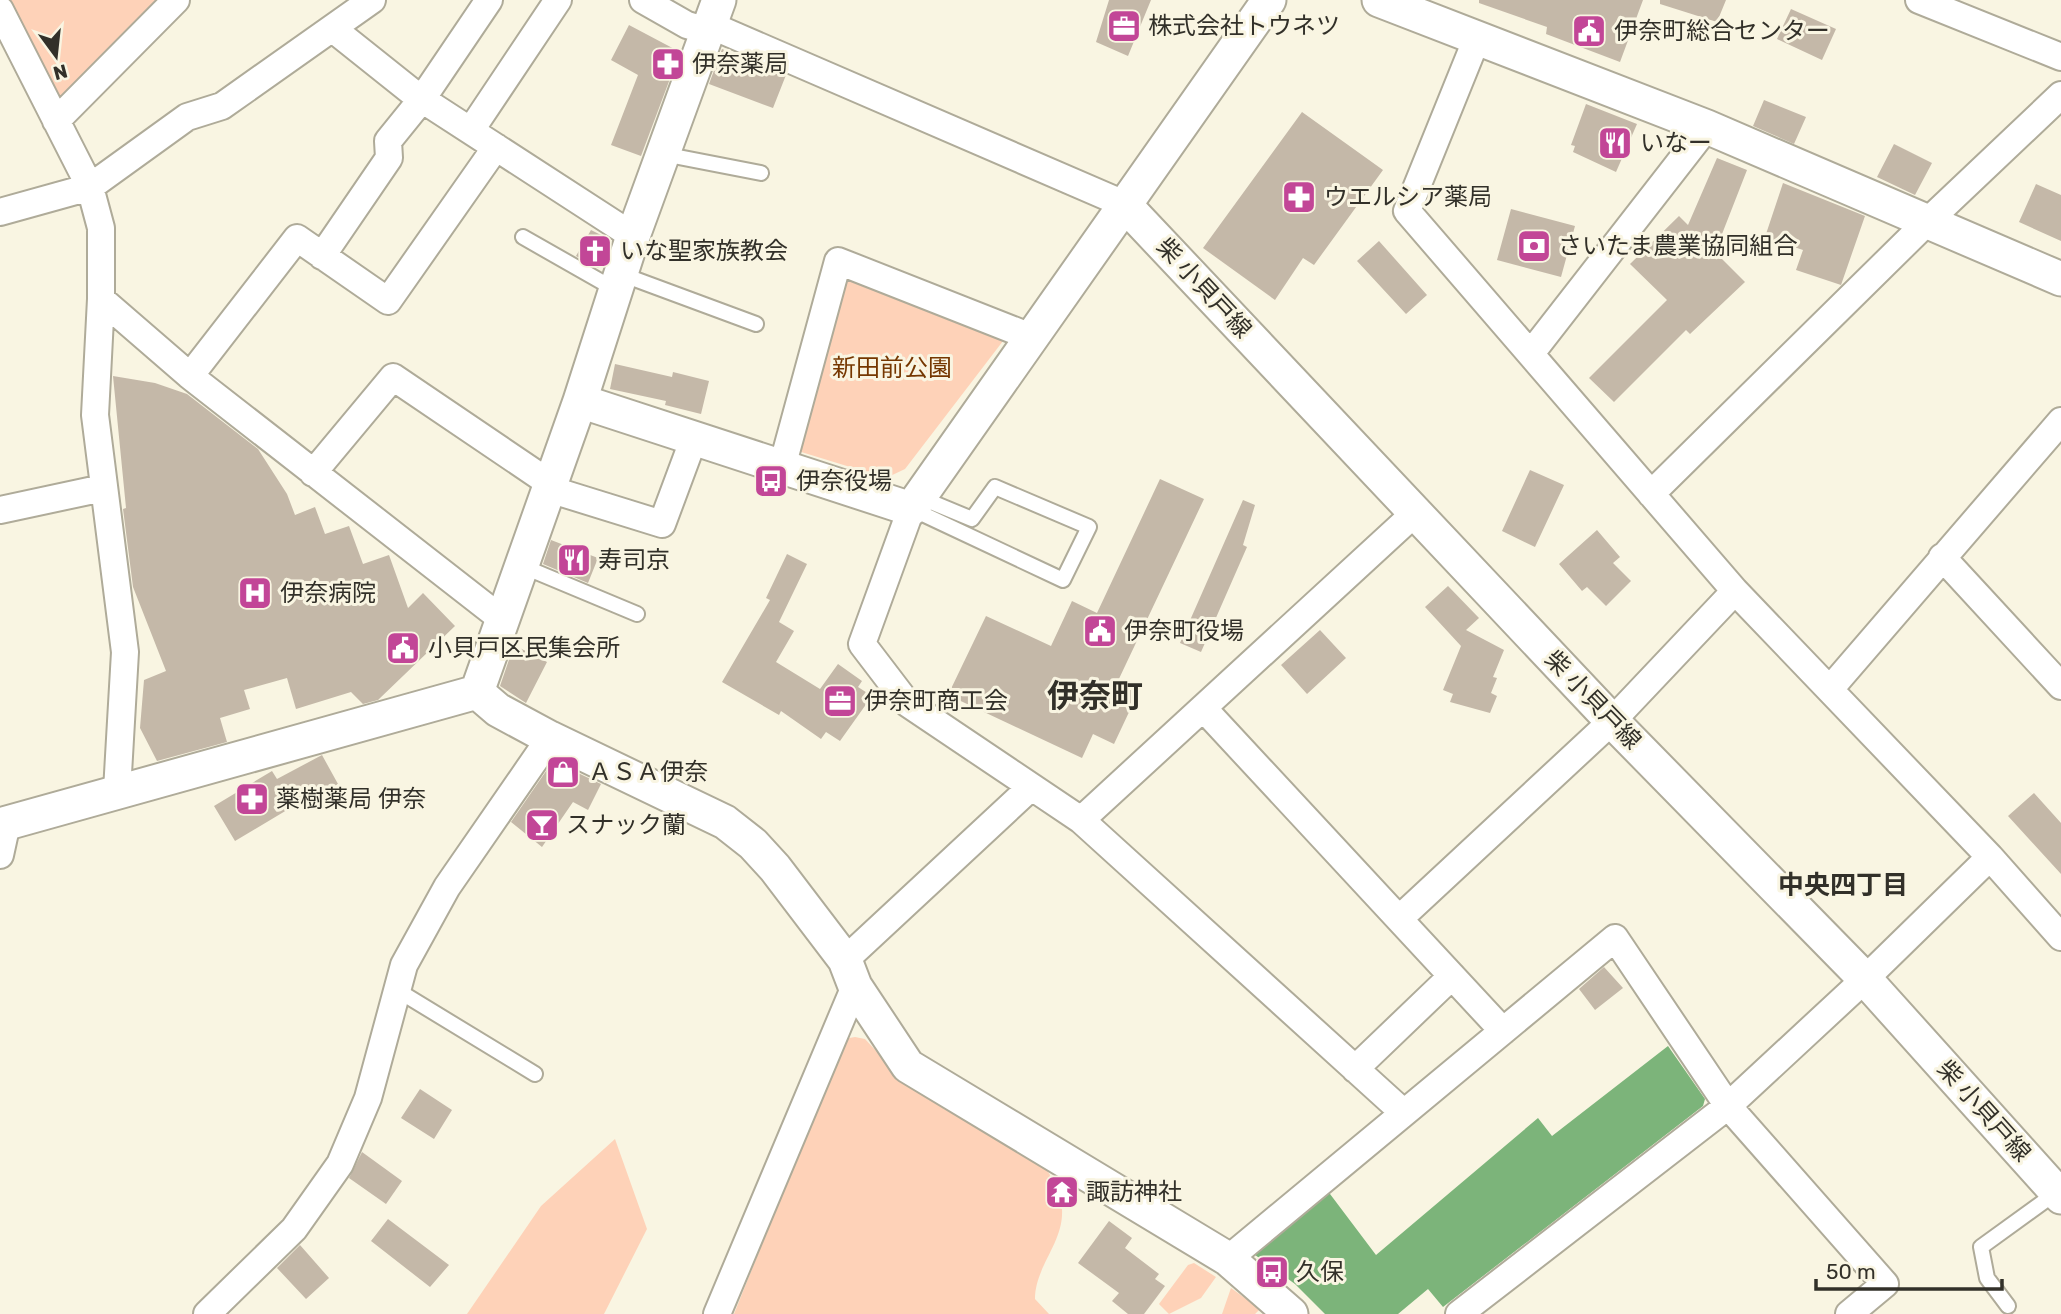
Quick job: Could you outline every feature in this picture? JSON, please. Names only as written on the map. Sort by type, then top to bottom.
[{"type":"street","points":[[56,121],[176,0]]},
{"type":"street","points":[[0,212],[90,187],[187,117],[222,106],[372,0]]},
{"type":"street","points":[[322,256],[389,158],[388,141],[422,99],[489,0]]},
{"type":"street","points":[[471,130],[558,0]]},
{"type":"street","points":[[643,0],[687,25],[712,19],[1124,204]]},
{"type":"street","points":[[1269,0],[915,503],[862,644],[906,703],[1081,820],[1404,1113]]},
{"type":"street","points":[[1379,0],[1707,127],[2061,279]]},
{"type":"street","points":[[1919,0],[2061,57]]},
{"type":"street","points":[[0,10],[90,187],[101,228],[101,299],[95,415],[125,652],[117,791]]},
{"type":"street","points":[[477,692],[580,401],[633,236],[712,19]]},
{"type":"street","points":[[332,29],[422,99],[633,236]]},
{"type":"street","points":[[1477,38],[1407,211],[1532,352],[1735,592],[1990,857],[2061,937]]},
{"type":"street","points":[[1651,494],[1928,220],[2061,95]]},
{"type":"street","points":[[1532,352],[1707,127]]},
{"type":"street","points":[[190,376],[297,238],[388,301],[496,147]]},
{"type":"street","name":"柴 小貝戸線","points":[[1124,204],[1612,721],[1865,979],[2059,1195]]},
{"type":"street","points":[[782,467],[838,261],[1031,337]]},
{"type":"street","points":[[101,299],[190,376],[503,620]]},
{"type":"street","points":[[313,473],[393,377],[550,486],[662,524],[694,438]]},
{"type":"street","points":[[580,401],[782,467],[915,503]]},
{"type":"street","points":[[1830,689],[1942,557],[2059,427]]},
{"type":"street","points":[[0,510],[103,488]]},
{"type":"street","points":[[1081,820],[1415,513]]},
{"type":"street","points":[[1942,557],[2061,686]]},
{"type":"street","points":[[1399,919],[1612,721],[1735,592]]},
{"type":"street","points":[[0,855],[3,824],[477,692]]},
{"type":"street","points":[[477,692],[498,710],[550,738],[725,822],[753,844],[775,868],[850,973],[908,1066],[1228,1259],[1291,1314]]},
{"type":"street","points":[[1204,709],[1503,1031]]},
{"type":"street","points":[[207,1314],[294,1229],[340,1164],[368,1098],[404,965],[447,887],[550,738]]},
{"type":"street","points":[[717,1314],[850,973],[1030,788]]},
{"type":"street","points":[[1459,1314],[1728,1106],[1865,979],[1990,857]]},
{"type":"street","points":[[1228,1259],[1615,938],[1728,1106],[1885,1284],[1849,1314]]},
{"type":"street","points":[[1355,1069],[1452,976]]},
{"type":"lane","points":[[663,154],[761,173]]},
{"type":"lane","points":[[523,237],[618,282],[756,324]]},
{"type":"lane","points":[[995,487],[1089,527],[1063,580],[915,503],[972,519],[995,487]]},
{"type":"lane","points":[[521,566],[637,614]]},
{"type":"lane","points":[[397,990],[535,1074]]},
{"type":"lane","points":[[2008,1306],[1987,1278],[1981,1247],[2059,1195]]},
{"type":"green space","points":[[8,0],[166,0],[58,103]]},
{"type":"green space","name":"新田前公園","points":[[850,273],[999,333],[1003,341],[905,469],[886,478],[798,451],[842,277]]},
{"type":"green space","points":[[844,1039],[865,1039],[894,1070],[944,1109],[1037,1154],[1050,1175],[1047,1199],[1062,1209],[1059,1233],[1036,1287],[1035,1299],[1049,1314],[734,1314]]},
{"type":"green space","points":[[615,1139],[647,1229],[604,1314],[467,1314],[541,1206]]},
{"type":"green space","points":[[1194,1263],[1216,1277],[1201,1298],[1169,1314],[1159,1304],[1188,1265]]},
{"type":"green space","points":[[1231,1288],[1260,1309],[1255,1314],[1222,1314]]},
{"type":"shaded area","points":[[1668,1046],[1705,1099],[1703,1106],[1443,1307],[1428,1289],[1398,1314],[1325,1314],[1295,1284],[1251,1252],[1327,1190],[1376,1255],[1538,1118],[1552,1136]]},
{"type":"building","points":[[1109,0],[1151,0],[1128,56],[1096,42]]},
{"type":"building","name":"伊奈町総合センター","points":[[1479,0],[1643,0],[1620,62],[1546,34],[1547,27],[1479,3]]},
{"type":"building","name":"伊奈町総合センター","points":[[1660,0],[1726,0],[1717,22],[1660,4]]},
{"type":"building","points":[[1791,9],[1836,29],[1822,60],[1777,39]]},
{"type":"building","points":[[629,25],[680,52],[641,156],[611,145],[638,75],[611,60]]},
{"type":"building","points":[[722,49],[786,75],[773,108],[709,84]]},
{"type":"building","points":[[1764,100],[1806,117],[1794,144],[1753,126]]},
{"type":"building","points":[[1586,104],[1637,124],[1616,172],[1573,152],[1575,146],[1571,145]]},
{"type":"building","points":[[1302,112],[1383,170],[1314,265],[1303,258],[1275,300],[1203,248]]},
{"type":"building","points":[[1894,144],[1932,163],[1915,195],[1877,177]]},
{"type":"building","points":[[1717,158],[1747,170],[1715,252],[1745,282],[1690,334],[1686,330],[1614,402],[1589,378],[1667,300],[1630,264],[1679,216],[1688,225]]},
{"type":"building","points":[[1783,183],[1865,216],[1841,285],[1796,270],[1803,250],[1765,237]]},
{"type":"building","points":[[2036,184],[2061,195],[2061,241],[2019,222]]},
{"type":"building","points":[[1511,209],[1575,226],[1561,277],[1497,260]]},
{"type":"building","points":[[591,230],[609,239],[610,245],[604,262],[598,268],[576,256]]},
{"type":"building","points":[[1379,241],[1427,295],[1406,314],[1357,261]]},
{"type":"building","points":[[615,364],[672,377],[673,372],[709,381],[701,414],[665,405],[666,401],[610,389]]},
{"type":"building","points":[[113,376],[155,383],[187,394],[258,449],[287,494],[295,515],[315,507],[325,534],[349,526],[363,564],[389,555],[408,608],[423,593],[455,626],[378,700],[363,704],[351,692],[296,709],[287,678],[244,690],[250,709],[220,718],[227,742],[157,761],[140,728],[144,680],[166,671],[133,587],[123,509],[126,508]]},
{"type":"building","points":[[1530,470],[1564,485],[1535,547],[1502,531]]},
{"type":"building","name":"伊奈町役場","points":[[1160,479],[1204,499],[1117,683],[1138,693],[1114,744],[1093,734],[1082,758],[948,695],[986,616],[1051,646],[1072,601],[1097,613]]},
{"type":"building","points":[[1243,500],[1255,505],[1243,545],[1247,547],[1201,652],[1180,643]]},
{"type":"building","points":[[1597,530],[1620,557],[1613,563],[1631,581],[1606,606],[1587,587],[1582,591],[1559,564]]},
{"type":"building","points":[[551,540],[598,558],[588,583],[543,564]]},
{"type":"building","points":[[787,554],[807,564],[779,622],[794,631],[776,662],[820,689],[838,664],[862,681],[858,687],[872,696],[840,741],[826,732],[821,739],[781,711],[779,715],[722,682],[770,600],[766,598]]},
{"type":"building","points":[[1448,586],[1479,618],[1466,630],[1504,650],[1493,677],[1497,678],[1491,693],[1497,696],[1490,713],[1450,702],[1453,694],[1443,690],[1461,646],[1425,607]]},
{"type":"building","points":[[1320,630],[1346,658],[1307,694],[1281,665]]},
{"type":"building","points":[[514,645],[547,662],[526,703],[500,686]]},
{"type":"building","points":[[322,755],[338,784],[298,807],[297,804],[235,841],[214,806],[272,771],[277,779]]},
{"type":"building","points":[[553,761],[601,784],[588,810],[573,802],[542,847],[511,822]]},
{"type":"building","points":[[2034,793],[2061,823],[2061,874],[2008,816]]},
{"type":"building","points":[[1604,967],[1623,988],[1595,1010],[1579,989]]},
{"type":"building","points":[[420,1089],[452,1110],[434,1139],[401,1118]]},
{"type":"building","points":[[362,1152],[402,1181],[386,1204],[349,1178]]},
{"type":"building","points":[[388,1219],[449,1265],[430,1287],[371,1241]]},
{"type":"building","points":[[1109,1221],[1132,1238],[1125,1248],[1159,1274],[1155,1279],[1165,1286],[1144,1314],[1128,1314],[1112,1301],[1119,1293],[1078,1263]]},
{"type":"building","points":[[300,1245],[329,1278],[306,1299],[277,1268]]},
{"type":"place","name":"株式会社トウネツ","points":[[1124,26]]},
{"type":"place","name":"伊奈町総合センター","points":[[1589,31]]},
{"type":"place","name":"伊奈薬局","points":[[668,64]]},
{"type":"place","name":"いなー","points":[[1615,143]]},
{"type":"place","name":"ウエルシア薬局","points":[[1299,197]]},
{"type":"place","name":"さいたま農業協同組合","points":[[1534,246]]},
{"type":"place","name":"いな聖家族教会","points":[[595,251]]},
{"type":"place","name":"伊奈役場","points":[[771,481]]},
{"type":"place","name":"寿司京","points":[[574,560]]},
{"type":"place","name":"伊奈病院","points":[[255,593]]},
{"type":"place","name":"伊奈町役場","points":[[1100,631]]},
{"type":"place","name":"小貝戸区民集会所","points":[[403,648]]},
{"type":"place","name":"伊奈町商工会","points":[[840,701]]},
{"type":"place","name":"ＡＳＡ伊奈","points":[[563,772]]},
{"type":"place","name":"薬樹薬局 伊奈","points":[[252,799]]},
{"type":"place","name":"スナック蘭","points":[[542,825]]},
{"type":"place","name":"諏訪神社","points":[[1062,1192]]},
{"type":"place","name":"久保","points":[[1272,1272]]},
{"type":"district","name":"伊奈町","points":[[1095,696]]},
{"type":"district","name":"中央四丁目","points":[[1843,885]]}]
